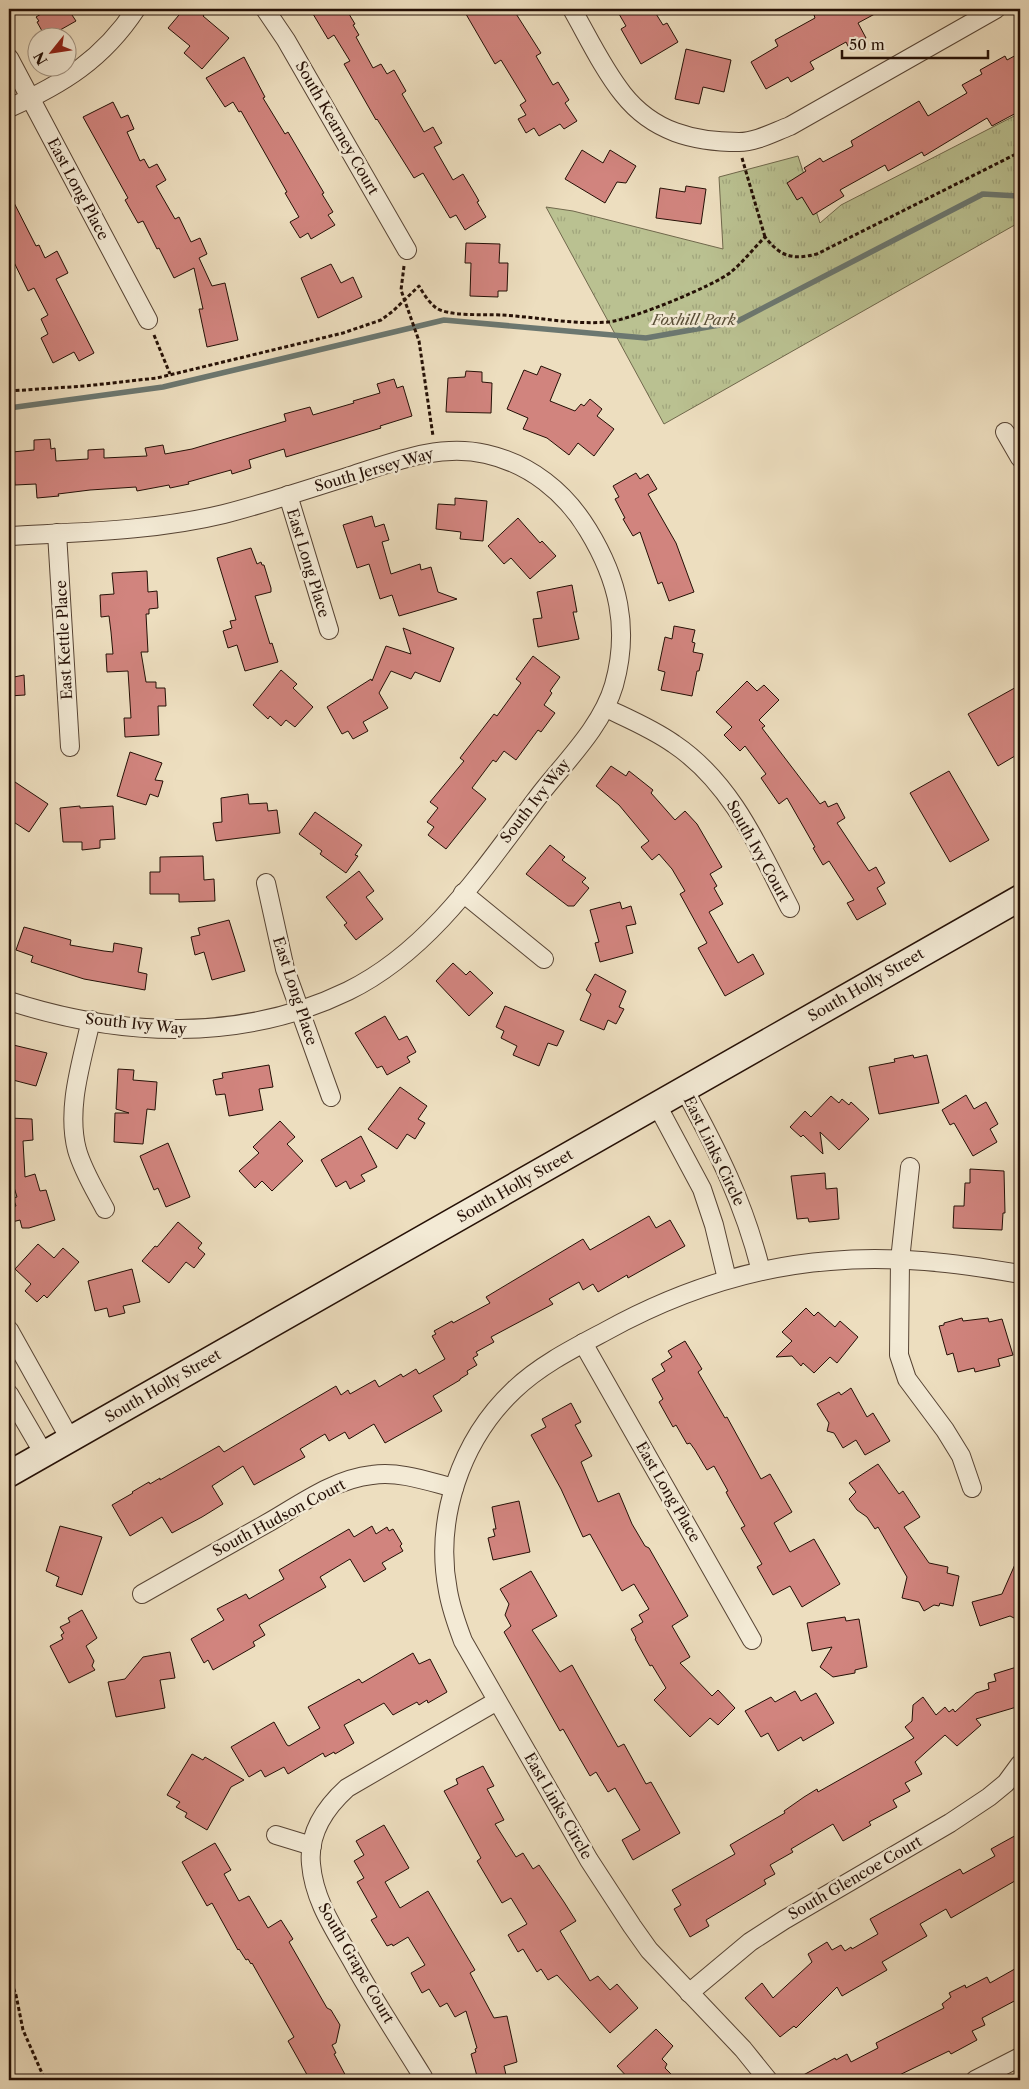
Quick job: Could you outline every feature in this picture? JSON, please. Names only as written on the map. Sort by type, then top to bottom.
[{"type":"main road","name":"South Holly Street","points":[[9,1474],[1020,898]]},
{"type":"street","points":[[9,108],[59,83],[95,58],[125,25],[136,9]]},
{"type":"street","name":"South Kearney Court","points":[[265,9],[286,40],[407,250]]},
{"type":"street","points":[[572,9],[609,74],[624,95],[641,112],[661,126],[682,136],[707,141],[737,142],[760,138],[790,126],[996,9]]},
{"type":"street","name":"East Long Place","points":[[9,58],[148,320]]},
{"type":"street","points":[[1005,432],[1020,458]]},
{"type":"street","name":"South Jersey Way","points":[[9,536],[165,525],[225,514],[411,456],[436,451],[459,450],[485,453],[526,468],[549,484],[563,497],[587,527],[610,570],[617,592],[621,619],[619,665],[614,688],[606,708]]},
{"type":"street","name":"East Long Place","points":[[288,495],[329,630]]},
{"type":"street","name":"East Kettle Place","points":[[57,533],[70,747]]},
{"type":"street","name":"South Ivy Way","points":[[9,1001],[52,1013],[91,1020],[165,1030],[196,1030],[245,1025],[300,1010],[351,990],[392,963],[430,931],[463,893],[606,708]]},
{"type":"street","name":"South Ivy Court","points":[[606,708],[655,732],[674,744],[714,777],[740,814],[790,908]]},
{"type":"street","name":"East Long Place","points":[[266,883],[277,941],[285,969],[331,1097]]},
{"type":"street","points":[[463,893],[544,960]]},
{"type":"street","points":[[91,1020],[73,1113],[74,1130],[77,1150],[87,1176],[105,1209]]},
{"type":"street","name":"East Links Circle","points":[[684,1089],[709,1135],[740,1200],[753,1238],[761,1271]]},
{"type":"street","name":"East Links Circle","points":[[657,1105],[702,1189],[714,1225],[727,1279]]},
{"type":"street","points":[[910,1167],[900,1260],[899,1355],[907,1379],[945,1430],[961,1456],[972,1488]]},
{"type":"street","name":"East Links Circle","points":[[768,2080],[743,2049],[649,1950],[613,1898],[580,1845],[463,1641],[453,1615],[447,1589],[445,1537],[454,1488],[462,1464],[474,1442],[498,1407],[530,1376],[583,1343],[645,1311],[727,1279],[761,1271],[831,1260],[900,1260],[958,1264],[1020,1274]]},
{"type":"street","points":[[9,1330],[70,1439]]},
{"type":"street","name":"East Long Place","points":[[583,1343],[752,1640]]},
{"type":"street","points":[[9,1394],[44,1454]]},
{"type":"street","name":"South Hudson Court","points":[[142,1594],[331,1487],[351,1480],[370,1475],[390,1474],[408,1476],[454,1488]]},
{"type":"street","name":"South Grape Court","points":[[423,2076],[366,1987],[324,1914],[311,1864],[312,1846],[322,1816],[334,1800],[347,1788],[497,1701]]},
{"type":"street","name":"South Glencoe Court","points":[[689,1993],[750,1942],[989,1797],[1006,1783],[1020,1764]]},
{"type":"street","points":[[276,1835],[312,1846]]},
{"type":"street","points":[[976,2080],[1020,2057]]},
{"type":"path","points":[[737,142],[765,237],[775,249],[788,256],[804,257],[817,254],[1020,152]]},
{"type":"path","points":[[9,391],[109,383],[170,374],[362,327],[381,320],[419,286],[436,308],[450,312],[535,317],[566,321],[610,322],[650,309],[714,283],[730,273],[765,237]]},
{"type":"path","points":[[407,250],[401,290],[419,341],[436,451]]},
{"type":"path","points":[[148,320],[170,374]]},
{"type":"path","points":[[9,1976],[16,1995],[23,2030],[45,2080]]},
{"type":"green space","name":"Foxhill Park","points":[[1020,113],[1020,222],[664,424],[546,207],[573,211],[723,249],[719,177],[798,156],[820,223],[841,205]]},
{"type":"building","points":[[37,9],[68,9],[76,21],[64,28],[40,28],[36,17],[41,14]]},
{"type":"building","points":[[184,9],[209,9],[203,16],[229,38],[202,69],[184,53],[190,46],[168,28]]},
{"type":"building","points":[[310,9],[346,9],[359,35],[356,37],[373,68],[381,64],[387,74],[394,70],[406,91],[402,94],[424,132],[433,127],[442,143],[434,147],[453,180],[463,174],[486,217],[465,230],[456,215],[450,218],[423,173],[414,178],[376,120],[344,64],[350,61],[334,35],[328,39]]},
{"type":"building","points":[[463,9],[513,9],[541,53],[536,56],[553,85],[558,82],[569,100],[565,103],[577,121],[564,129],[560,124],[539,136],[534,128],[526,133],[518,119],[526,115],[520,105],[526,101],[501,60],[495,64]]},
{"type":"building","points":[[629,9],[653,9],[663,25],[667,23],[678,42],[641,64],[621,29],[626,26],[619,14]]},
{"type":"building","points":[[825,9],[884,9],[858,23],[866,38],[849,48],[846,42],[810,62],[814,69],[791,82],[788,77],[766,89],[751,62],[778,46],[775,40],[815,18],[814,15]]},
{"type":"building","points":[[686,49],[731,60],[724,92],[703,87],[699,104],[675,99]]},
{"type":"building","points":[[1020,53],[1020,111],[992,126],[987,118],[924,156],[922,152],[888,171],[885,165],[840,190],[844,196],[813,215],[802,197],[797,200],[787,183],[806,171],[804,168],[820,158],[823,162],[853,146],[851,141],[919,101],[928,116],[967,93],[962,85],[982,74],[980,70],[1005,56],[1007,60]]},
{"type":"building","points":[[244,57],[265,97],[263,98],[285,134],[288,132],[333,212],[328,215],[335,225],[311,239],[308,233],[300,238],[290,222],[299,217],[241,111],[239,112],[233,102],[225,107],[206,78]]},
{"type":"building","points":[[113,102],[121,118],[128,115],[134,129],[127,132],[140,161],[144,159],[149,168],[157,164],[166,180],[156,186],[175,219],[179,217],[191,242],[200,238],[207,254],[199,258],[212,286],[225,283],[238,340],[207,347],[199,309],[203,309],[194,268],[174,278],[143,221],[138,223],[125,200],[128,198],[83,117]]},
{"type":"building","points":[[582,150],[603,163],[610,150],[636,166],[626,183],[617,182],[605,203],[565,179]]},
{"type":"building","points":[[686,186],[706,189],[701,224],[656,218],[660,188],[685,192]]},
{"type":"building","points":[[9,193],[36,246],[39,245],[45,258],[57,251],[68,273],[56,279],[94,353],[79,361],[74,352],[53,363],[41,338],[48,334],[41,319],[48,315],[34,288],[28,291],[9,252]]},
{"type":"building","points":[[466,243],[500,244],[499,263],[508,263],[507,291],[498,291],[498,297],[470,296],[471,263],[465,263]]},
{"type":"building","points":[[331,264],[341,283],[353,277],[362,297],[318,318],[301,278]]},
{"type":"building","points":[[541,366],[561,374],[550,401],[575,411],[581,404],[584,406],[590,399],[602,409],[597,416],[614,429],[594,456],[578,443],[569,455],[547,438],[523,429],[528,418],[507,409],[524,370],[537,375]]},
{"type":"building","points":[[466,371],[482,372],[482,382],[492,383],[491,413],[446,412],[448,378],[465,377]]},
{"type":"building","points":[[394,379],[397,388],[403,386],[412,416],[380,426],[381,428],[286,457],[284,449],[249,460],[251,468],[232,474],[231,470],[188,482],[189,484],[170,488],[169,485],[137,491],[136,487],[90,490],[37,498],[36,484],[15,485],[12,452],[34,450],[34,440],[50,439],[51,449],[55,448],[56,461],[88,459],[88,450],[104,449],[104,458],[147,456],[145,448],[163,445],[165,454],[192,449],[286,421],[284,414],[310,407],[313,415],[354,403],[353,401],[380,393],[377,384]]},
{"type":"building","points":[[636,473],[640,479],[648,474],[657,489],[648,494],[676,543],[694,592],[669,601],[662,582],[658,584],[640,532],[633,536],[623,519],[625,518],[615,499],[619,497],[613,486]]},
{"type":"building","points":[[455,498],[487,501],[483,541],[460,539],[461,532],[436,529],[438,504],[455,505]]},
{"type":"building","points":[[372,516],[375,527],[384,524],[389,540],[382,542],[391,574],[420,564],[421,570],[431,567],[438,592],[457,599],[399,616],[392,595],[380,599],[369,564],[357,568],[343,525]]},
{"type":"building","points":[[518,518],[540,543],[542,541],[556,556],[530,579],[511,558],[504,564],[488,546]]},
{"type":"building","points":[[251,548],[257,564],[261,562],[264,565],[271,588],[271,592],[255,596],[270,644],[272,643],[278,662],[245,671],[237,645],[228,648],[223,631],[232,628],[230,621],[236,620],[217,558]]},
{"type":"building","points":[[147,571],[148,592],[157,591],[158,608],[149,609],[149,614],[146,614],[148,652],[141,652],[146,682],[156,682],[156,688],[165,688],[166,706],[158,706],[159,735],[125,737],[124,718],[131,718],[128,671],[107,672],[106,654],[113,654],[109,616],[101,617],[100,595],[114,594],[112,573]]},
{"type":"building","points":[[572,585],[577,612],[573,612],[579,639],[538,647],[533,619],[542,618],[537,592]]},
{"type":"building","points":[[674,626],[695,630],[692,642],[695,643],[693,652],[703,654],[692,696],[661,690],[665,672],[658,670],[665,637],[672,639]]},
{"type":"building","points":[[403,628],[454,648],[440,682],[415,672],[411,679],[391,671],[379,693],[388,708],[363,722],[368,731],[353,739],[348,731],[342,734],[327,707],[371,679],[372,681],[386,646],[411,654]]},
{"type":"building","points":[[533,656],[560,677],[550,691],[552,693],[544,705],[555,713],[541,732],[538,730],[516,760],[504,751],[496,762],[493,760],[472,788],[486,799],[446,849],[428,835],[434,827],[427,822],[438,808],[430,802],[464,761],[460,758],[494,714],[497,716],[521,683],[516,679]]},
{"type":"building","points":[[281,670],[297,684],[293,688],[313,707],[295,727],[286,720],[281,726],[270,716],[268,719],[253,705]]},
{"type":"building","points":[[24,675],[25,695],[9,696],[9,678]]},
{"type":"building","points":[[747,681],[757,691],[764,685],[779,700],[759,720],[765,726],[762,728],[820,804],[825,801],[828,807],[837,803],[845,818],[837,823],[869,871],[876,867],[885,883],[877,888],[886,904],[857,920],[847,903],[854,900],[829,861],[823,865],[787,798],[779,804],[761,778],[766,774],[745,746],[740,751],[724,735],[732,727],[716,712]]},
{"type":"building","points":[[1020,685],[1020,753],[998,766],[968,714]]},
{"type":"building","points":[[130,752],[162,763],[155,780],[163,781],[158,797],[150,794],[146,805],[117,796]]},
{"type":"building","points":[[611,766],[626,776],[629,771],[653,790],[651,793],[675,820],[685,811],[697,824],[722,867],[710,874],[717,886],[714,888],[723,904],[709,912],[738,963],[753,954],[764,974],[725,996],[698,948],[707,943],[680,894],[685,891],[672,869],[659,854],[652,860],[641,847],[649,841],[619,805],[596,786]]},
{"type":"building","points":[[949,771],[989,840],[950,862],[910,793]]},
{"type":"building","points":[[9,778],[48,804],[29,832],[9,819]]},
{"type":"building","points":[[248,794],[249,804],[267,803],[268,811],[277,810],[280,833],[216,841],[213,823],[222,822],[221,798]]},
{"type":"building","points":[[80,806],[80,808],[113,806],[115,839],[100,840],[100,848],[82,850],[82,842],[63,842],[60,808]]},
{"type":"building","points":[[315,812],[362,845],[355,855],[358,856],[346,873],[320,854],[322,851],[299,834]]},
{"type":"building","points":[[550,845],[565,857],[562,860],[586,878],[582,882],[589,888],[574,906],[568,906],[526,874]]},
{"type":"building","points":[[203,856],[204,880],[214,879],[215,901],[179,902],[179,894],[150,894],[150,872],[160,872],[160,857]]},
{"type":"building","points":[[359,871],[374,891],[366,897],[383,919],[356,940],[344,925],[347,923],[326,897]]},
{"type":"building","points":[[620,902],[622,909],[631,906],[636,924],[626,926],[633,953],[600,962],[595,943],[599,942],[590,910]]},
{"type":"building","points":[[229,920],[245,971],[212,980],[204,952],[195,955],[191,937],[200,935],[198,928]]},
{"type":"building","points":[[24,927],[71,940],[70,945],[113,952],[114,943],[142,948],[138,972],[147,974],[145,990],[84,979],[31,962],[33,956],[16,950]]},
{"type":"building","points":[[453,963],[466,975],[470,971],[493,993],[469,1016],[436,981]]},
{"type":"building","points":[[595,974],[626,991],[619,1007],[624,1009],[616,1024],[608,1020],[604,1030],[580,1020],[591,994],[586,990]]},
{"type":"building","points":[[505,1006],[564,1031],[557,1046],[548,1043],[539,1066],[513,1055],[517,1046],[501,1038],[504,1031],[496,1027]]},
{"type":"building","points":[[385,1016],[399,1040],[407,1036],[416,1052],[407,1057],[410,1062],[387,1075],[382,1066],[377,1068],[355,1033]]},
{"type":"building","points":[[9,1044],[47,1053],[36,1086],[9,1079]]},
{"type":"building","points":[[913,1055],[914,1058],[927,1055],[939,1103],[879,1114],[869,1067],[895,1062],[894,1059]]},
{"type":"building","points":[[269,1065],[273,1087],[259,1089],[263,1110],[229,1116],[225,1094],[216,1095],[213,1080],[223,1078],[222,1073]]},
{"type":"building","points":[[118,1069],[134,1070],[133,1080],[157,1082],[155,1110],[147,1109],[143,1144],[114,1142],[115,1113],[129,1113],[116,1109]]},
{"type":"building","points":[[400,1087],[427,1106],[418,1119],[425,1123],[415,1139],[407,1134],[397,1149],[368,1129]]},
{"type":"building","points":[[966,1095],[974,1109],[986,1102],[998,1124],[990,1129],[997,1142],[973,1156],[954,1123],[950,1125],[942,1110]]},
{"type":"building","points":[[831,1096],[839,1103],[842,1099],[849,1105],[851,1102],[869,1119],[839,1150],[820,1132],[823,1154],[803,1135],[801,1137],[790,1127],[805,1111],[811,1117]]},
{"type":"building","points":[[9,1118],[32,1119],[33,1140],[23,1141],[25,1177],[35,1174],[40,1191],[46,1190],[55,1220],[29,1228],[22,1228],[20,1220],[12,1222],[9,1208],[16,1206],[13,1198],[17,1197],[9,1171]]},
{"type":"building","points":[[280,1121],[295,1137],[287,1144],[303,1161],[272,1191],[262,1181],[255,1188],[239,1171],[259,1153],[253,1147]]},
{"type":"building","points":[[361,1136],[377,1167],[361,1175],[365,1181],[350,1189],[346,1181],[336,1187],[321,1160]]},
{"type":"building","points":[[168,1143],[190,1197],[166,1207],[158,1188],[154,1190],[140,1156]]},
{"type":"building","points":[[970,1169],[1004,1171],[1005,1213],[1003,1213],[1002,1230],[953,1228],[954,1206],[964,1206],[965,1183],[970,1183]]},
{"type":"building","points":[[825,1173],[826,1189],[837,1188],[839,1219],[809,1222],[808,1218],[797,1219],[791,1176]]},
{"type":"building","points":[[649,1216],[656,1228],[670,1220],[685,1246],[628,1278],[627,1275],[598,1292],[593,1284],[583,1290],[579,1282],[549,1299],[553,1304],[491,1337],[494,1342],[476,1352],[478,1355],[473,1358],[477,1365],[467,1371],[468,1374],[460,1380],[433,1396],[442,1411],[385,1443],[374,1424],[349,1439],[345,1432],[329,1441],[325,1434],[300,1449],[305,1457],[254,1485],[243,1466],[212,1486],[223,1504],[172,1533],[162,1517],[130,1536],[112,1505],[149,1482],[150,1484],[160,1478],[160,1480],[219,1446],[224,1452],[336,1386],[341,1395],[348,1390],[350,1394],[375,1380],[379,1387],[401,1374],[403,1377],[416,1369],[419,1374],[445,1359],[432,1336],[436,1334],[434,1331],[490,1303],[486,1297],[583,1239],[590,1250]]},
{"type":"building","points":[[178,1222],[202,1243],[198,1248],[205,1254],[194,1268],[186,1262],[169,1283],[142,1261],[155,1246],[157,1247]]},
{"type":"building","points":[[38,1244],[54,1258],[63,1248],[79,1262],[47,1298],[44,1295],[37,1302],[25,1291],[31,1284],[15,1269]]},
{"type":"building","points":[[132,1269],[140,1302],[123,1306],[125,1313],[109,1317],[107,1308],[95,1311],[88,1281]]},
{"type":"building","points":[[806,1308],[814,1316],[818,1312],[835,1327],[840,1321],[858,1337],[837,1363],[830,1357],[814,1373],[803,1363],[801,1366],[792,1356],[776,1357],[792,1341],[782,1332]]},
{"type":"building","points":[[962,1318],[963,1321],[988,1318],[989,1322],[1002,1319],[1013,1355],[998,1359],[1000,1366],[975,1372],[974,1368],[958,1372],[953,1353],[947,1355],[939,1326]]},
{"type":"building","points":[[685,1341],[702,1369],[698,1372],[725,1418],[727,1417],[761,1479],[770,1474],[792,1512],[774,1523],[790,1552],[814,1539],[840,1584],[802,1607],[790,1586],[773,1595],[757,1567],[762,1564],[741,1528],[745,1526],[714,1466],[707,1470],[690,1443],[687,1444],[676,1425],[673,1427],[659,1402],[663,1399],[652,1379],[665,1371],[661,1364],[672,1357],[668,1351]]},
{"type":"building","points":[[851,1388],[867,1417],[873,1413],[890,1441],[865,1455],[856,1440],[843,1448],[834,1433],[827,1431],[829,1423],[817,1404],[839,1392],[841,1395]]},
{"type":"building","points":[[571,1403],[581,1422],[575,1425],[592,1456],[581,1462],[598,1502],[619,1493],[632,1524],[645,1546],[649,1548],[688,1616],[672,1626],[690,1657],[680,1663],[712,1696],[718,1690],[735,1708],[718,1725],[710,1718],[690,1737],[654,1700],[666,1688],[652,1665],[650,1666],[631,1629],[643,1622],[639,1615],[649,1609],[634,1584],[622,1591],[590,1534],[583,1537],[561,1489],[531,1435],[546,1427],[542,1419]]},
{"type":"building","points":[[878,1464],[899,1494],[903,1491],[920,1517],[904,1527],[929,1563],[948,1567],[947,1573],[959,1576],[953,1606],[940,1603],[939,1606],[934,1605],[924,1611],[919,1602],[902,1598],[907,1577],[878,1527],[875,1529],[867,1517],[857,1510],[849,1499],[856,1492],[849,1483]]},
{"type":"building","points":[[519,1501],[530,1552],[493,1560],[488,1538],[495,1536],[493,1529],[496,1529],[492,1507]]},
{"type":"building","points":[[60,1526],[102,1537],[82,1595],[56,1586],[59,1577],[46,1571]]},
{"type":"building","points":[[372,1526],[376,1534],[387,1527],[389,1531],[393,1529],[402,1544],[400,1546],[403,1551],[382,1563],[386,1569],[364,1582],[350,1559],[320,1577],[326,1587],[259,1625],[265,1635],[253,1642],[255,1646],[213,1670],[208,1660],[204,1663],[191,1639],[224,1620],[217,1609],[246,1594],[249,1599],[284,1579],[279,1570],[349,1529],[354,1537]]},
{"type":"building","points":[[1020,1553],[1020,1621],[1010,1616],[980,1626],[972,1602],[1002,1594]]},
{"type":"building","points":[[531,1571],[557,1616],[532,1630],[560,1672],[572,1665],[618,1747],[624,1744],[646,1784],[651,1782],[680,1833],[633,1860],[622,1840],[640,1830],[615,1788],[608,1792],[596,1772],[590,1776],[563,1729],[560,1731],[504,1632],[511,1626],[505,1615],[509,1604],[500,1589]]},
{"type":"building","points":[[82,1610],[97,1638],[86,1646],[94,1661],[92,1666],[95,1670],[69,1683],[50,1646],[63,1639],[61,1635],[64,1633],[60,1627],[70,1622],[68,1618]]},
{"type":"building","points":[[845,1617],[846,1621],[859,1619],[867,1667],[855,1670],[855,1673],[833,1677],[820,1667],[832,1647],[812,1651],[807,1623]]},
{"type":"building","points":[[170,1652],[175,1678],[160,1680],[165,1708],[116,1717],[108,1682],[125,1679],[143,1657]]},
{"type":"building","points":[[413,1653],[419,1664],[430,1659],[447,1692],[428,1703],[427,1700],[419,1705],[417,1702],[393,1715],[384,1703],[344,1725],[354,1743],[335,1754],[334,1752],[325,1757],[323,1753],[288,1774],[284,1767],[265,1777],[261,1770],[249,1777],[231,1747],[274,1722],[289,1746],[320,1728],[308,1707],[359,1679],[362,1683]]},
{"type":"building","points":[[1020,1666],[1020,1706],[976,1719],[981,1725],[957,1746],[945,1735],[915,1762],[922,1774],[905,1783],[910,1791],[893,1800],[897,1807],[869,1822],[871,1825],[843,1841],[833,1824],[791,1849],[793,1852],[770,1865],[775,1874],[764,1880],[766,1884],[706,1920],[709,1926],[690,1937],[674,1909],[681,1905],[672,1890],[735,1854],[730,1845],[785,1813],[784,1811],[804,1797],[817,1789],[818,1792],[914,1738],[905,1727],[912,1721],[913,1705],[923,1697],[936,1715],[945,1707],[949,1712],[953,1709],[955,1712],[976,1693],[989,1689],[988,1683],[996,1681],[994,1674]]},
{"type":"building","points":[[795,1691],[801,1701],[816,1693],[834,1723],[803,1741],[801,1737],[778,1751],[768,1733],[761,1737],[745,1711],[771,1697],[775,1702]]},
{"type":"building","points":[[192,1754],[203,1760],[205,1757],[244,1780],[231,1787],[207,1830],[185,1817],[187,1813],[176,1807],[180,1802],[167,1795]]},
{"type":"building","points":[[483,1766],[494,1786],[487,1789],[504,1820],[495,1824],[516,1857],[523,1853],[533,1869],[539,1865],[576,1921],[560,1931],[590,1981],[598,1976],[610,1990],[617,1984],[638,2008],[610,2033],[557,1975],[548,1980],[541,1969],[537,1972],[523,1949],[518,1952],[508,1935],[527,1924],[511,1898],[502,1903],[477,1861],[481,1858],[444,1791],[458,1784],[456,1779]]},
{"type":"building","points":[[384,1825],[409,1868],[385,1882],[400,1908],[428,1891],[475,1970],[470,1973],[494,2018],[507,2016],[517,2062],[504,2066],[506,2075],[488,2080],[478,2080],[471,2054],[476,2052],[475,2049],[477,2048],[466,2011],[455,2017],[447,2003],[440,2007],[429,1989],[422,1993],[411,1973],[425,1965],[408,1937],[393,1946],[392,1944],[387,1946],[371,1920],[377,1917],[357,1882],[364,1878],[354,1861],[364,1855],[356,1841]]},
{"type":"building","points":[[1020,1833],[1020,1878],[951,1918],[946,1909],[920,1924],[927,1936],[882,1962],[887,1970],[842,1996],[837,1987],[796,2028],[794,2026],[780,2037],[745,1998],[762,1983],[773,1998],[812,1962],[808,1954],[827,1942],[832,1950],[841,1945],[845,1951],[851,1947],[852,1949],[878,1934],[870,1919],[960,1869],[963,1874],[995,1856],[991,1849]]},
{"type":"building","points":[[215,1843],[231,1870],[224,1874],[239,1901],[249,1896],[268,1928],[281,1920],[293,1939],[289,1942],[327,2008],[331,2010],[340,2025],[336,2043],[332,2045],[336,2053],[334,2054],[348,2080],[310,2080],[288,2041],[294,2037],[252,1963],[248,1959],[246,1960],[238,1950],[212,1903],[207,1906],[182,1862]]},
{"type":"building","points":[[1020,1966],[1020,1998],[982,2018],[985,2025],[972,2031],[977,2040],[951,2054],[949,2051],[889,2080],[794,2080],[835,2058],[836,2060],[847,2054],[851,2062],[878,2048],[876,2043],[944,2008],[942,2004],[951,1997],[949,1993],[965,1985],[966,1988],[987,1977],[990,1983]]},
{"type":"building","points":[[656,2029],[673,2046],[662,2059],[667,2064],[665,2068],[677,2080],[630,2080],[617,2066]]},
{"type":"waterway","points":[[9,408],[163,387],[444,320],[646,338],[736,322],[983,194],[1020,196]]}]
